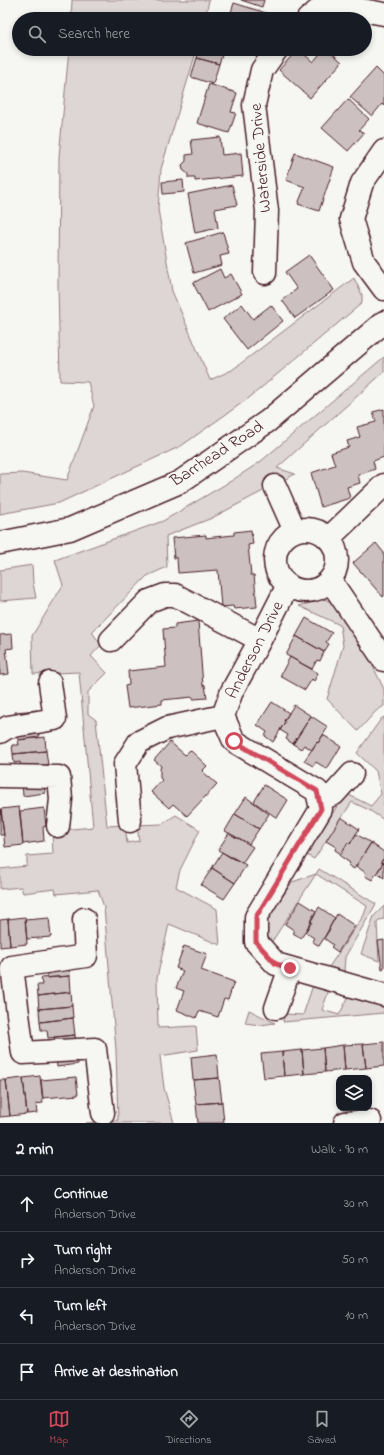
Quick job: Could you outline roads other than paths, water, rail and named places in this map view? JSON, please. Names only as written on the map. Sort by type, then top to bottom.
[{"type":"street","points":[[316,12],[321,8],[362,10],[384,14]]},
{"type":"street","name":"Waterside Drive","points":[[265,273],[267,211],[254,105],[262,70],[272,56]]},
{"type":"street","points":[[384,151],[362,183],[352,219],[364,262],[384,290]]},
{"type":"street","name":"Barrhead Road","points":[[0,543],[70,529],[180,482],[268,421],[384,322]]},
{"type":"street","points":[[329,538],[384,485]]},
{"type":"street","points":[[275,486],[294,531]]},
{"type":"street","points":[[313,529],[322,533],[329,538],[337,554],[335,572],[330,580],[323,586],[314,590],[305,591],[288,585],[281,578],[277,570],[276,556],[280,542],[294,531],[313,529]]},
{"type":"street","points":[[330,580],[384,660]]},
{"type":"street","name":"Anderson Drive","points":[[288,585],[232,692],[223,716],[234,741],[317,791],[319,800]]},
{"type":"street","points":[[111,640],[149,601],[165,595],[175,595],[260,640]]},
{"type":"street","points":[[0,732],[8,726],[55,719],[50,683]]},
{"type":"street","name":"Anderson Drive","points":[[130,821],[125,764],[139,742],[167,728],[223,716]]},
{"type":"street","points":[[352,774],[334,794],[319,800],[321,809],[256,917],[256,942],[276,964],[384,995]]},
{"type":"street","points":[[0,776],[59,777],[61,798],[58,826]]},
{"type":"street","points":[[84,919],[86,956],[12,967],[9,1011],[23,1053],[95,1049],[103,1113]]},
{"type":"street","points":[[276,1008],[290,968]]},
{"type":"street","points":[[345,1123],[370,1121]]}]
